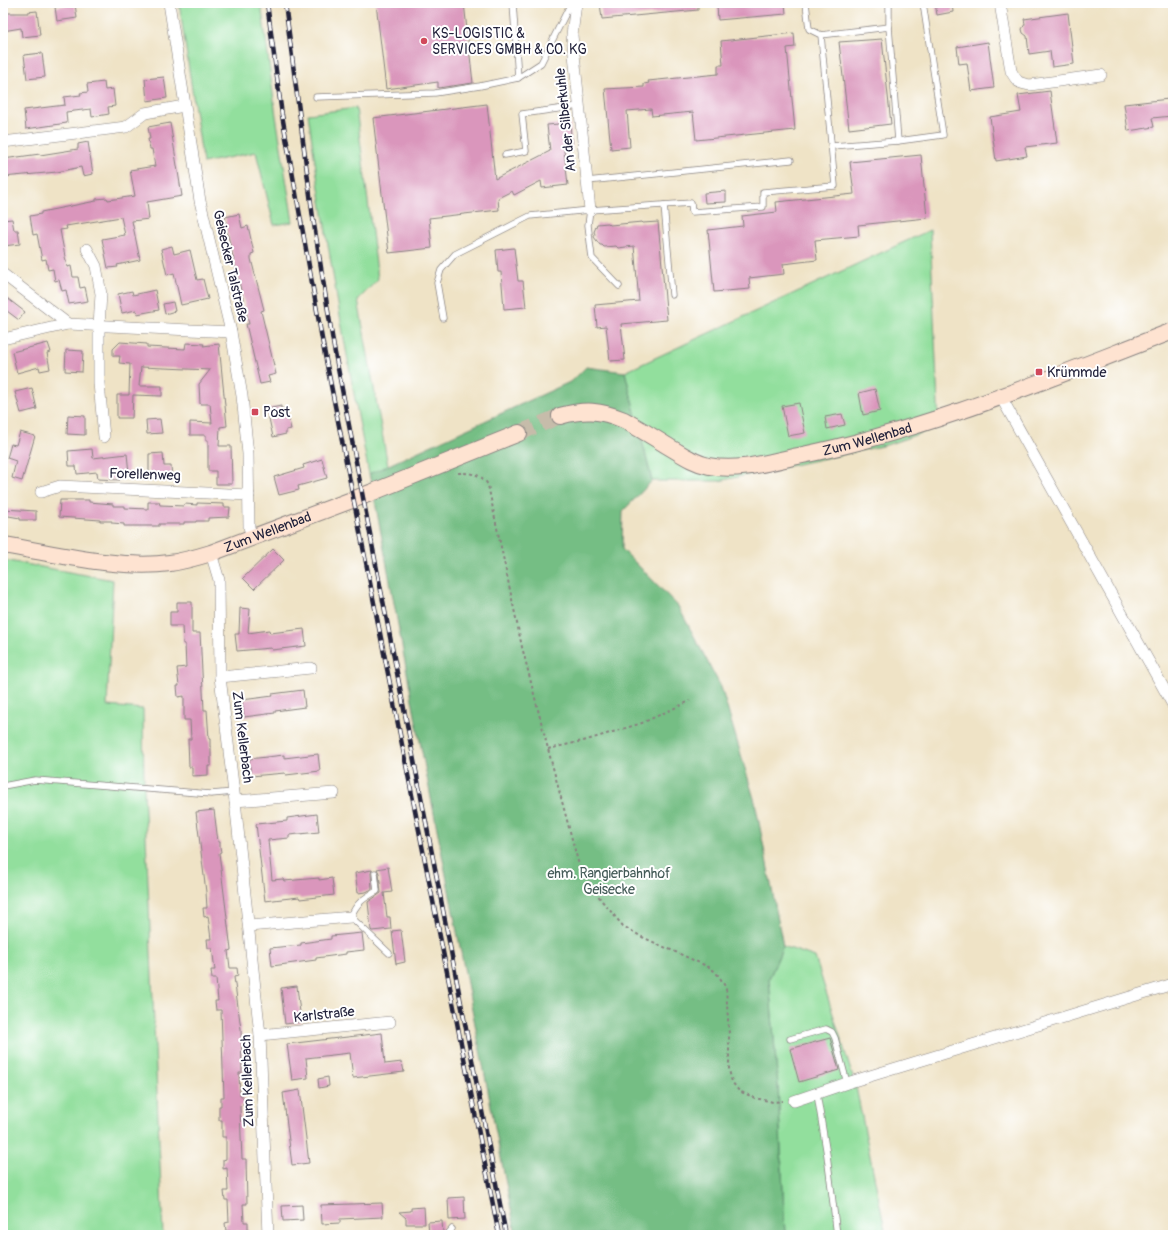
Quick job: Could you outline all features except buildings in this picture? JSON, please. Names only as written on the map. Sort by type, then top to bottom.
[{"type":"main road","name":"Zum Wellenbad","points":[[560,416],[574,412],[588,411],[611,415],[624,420],[698,463],[721,468],[736,468],[813,453],[882,436],[945,417],[1173,331]]},
{"type":"main road","name":"Zum Wellenbad","points":[[3,545],[92,560],[134,564],[168,563],[211,553],[373,492],[519,433]]},
{"type":"street","name":"Geisecker Talstraße","points":[[169,3],[200,201],[231,332],[244,411],[248,454],[249,521],[252,537]]},
{"type":"street","name":"An der Silberkuhle","points":[[576,3],[572,35],[590,210]]},
{"type":"street","points":[[1000,3],[1011,71],[1015,79],[1020,84],[1030,85],[1101,75]]},
{"type":"street","points":[[3,142],[126,127],[144,114],[184,106]]},
{"type":"street","points":[[87,249],[96,266],[101,294],[99,326],[99,382],[104,436]]},
{"type":"street","points":[[3,274],[68,324]]},
{"type":"street","points":[[3,339],[68,324],[231,332]]},
{"type":"street","points":[[1001,397],[1173,705]]},
{"type":"street","name":"Forellenweg","points":[[41,492],[60,486],[249,495]]},
{"type":"street","name":"Zum Kellerbach","points":[[211,553],[219,580],[220,677],[235,797],[260,1035],[268,1235]]},
{"type":"street","name":"Zum Kellerbach","points":[[220,677],[311,668]]},
{"type":"street","name":"Zum Kellerbach","points":[[235,797],[334,793]]},
{"type":"street","points":[[249,926],[351,917]]},
{"type":"street","points":[[794,1101],[847,1083],[1173,984]]},
{"type":"street","name":"Karlstraße","points":[[260,1035],[390,1022]]},
{"type":"lane","points":[[513,3],[518,78]]},
{"type":"lane","points":[[316,97],[435,93],[518,78],[540,63],[571,3]]},
{"type":"lane","points":[[806,3],[809,29],[821,35],[889,27]]},
{"type":"lane","points":[[889,3],[889,27],[898,140]]},
{"type":"lane","points":[[832,146],[943,135],[923,3]]},
{"type":"lane","points":[[443,318],[437,283],[441,270],[456,254],[530,216],[691,203],[692,212],[763,206],[763,192],[835,186],[821,35]]},
{"type":"lane","points":[[505,155],[526,151],[522,114],[579,106]]},
{"type":"lane","points":[[587,181],[791,160]]},
{"type":"lane","points":[[664,205],[672,295]]},
{"type":"lane","points":[[590,210],[588,225],[592,258],[619,286]]},
{"type":"lane","points":[[3,786],[35,780],[235,797]]},
{"type":"lane","points":[[375,873],[377,891],[368,896],[355,908],[351,917],[389,953]]},
{"type":"lane","points":[[790,1040],[826,1029],[832,1032],[847,1083]]},
{"type":"lane","points":[[817,1094],[827,1155],[837,1235]]},
{"type":"lane","points":[[447,1235],[452,1229]]},
{"type":"path","points":[[455,473],[475,474],[484,478],[488,484],[522,647],[580,869],[597,894],[623,926],[642,938],[710,968],[719,976],[726,988],[729,1035],[729,1070],[732,1082],[739,1091],[755,1098],[773,1102],[794,1101]]},
{"type":"path","points":[[548,750],[642,723],[690,701]]},
{"type":"green space","points":[[179,3],[261,3],[276,116],[293,222],[274,225],[256,152],[203,163]]},
{"type":"green space","points":[[356,108],[378,279],[358,300],[388,466],[369,474],[336,294],[308,114]]},
{"type":"green space","points":[[930,230],[939,427],[886,445],[719,481],[652,481],[625,372]]},
{"type":"green space","name":"ehm. Rangierbahnhof Geisecke","points":[[586,367],[625,372],[652,481],[623,511],[622,549],[678,606],[721,687],[755,802],[783,946],[769,979],[778,1086],[785,1235],[516,1235],[369,474],[572,381]]},
{"type":"green space","points":[[3,560],[113,580],[107,706],[143,709],[144,789],[163,1235],[3,1235]]},
{"type":"green space","points":[[783,946],[815,957],[856,1087],[886,1235],[785,1235],[778,1086],[769,979]]},
{"type":"tunnel","points":[[519,433],[560,416]]},
{"type":"railway","points":[[267,3],[282,115],[324,350],[499,1235]]},
{"type":"railway","points":[[285,3],[313,218],[334,348],[506,1235]]},
{"type":"place","name":"KS-LOGISTIC & SERVICES GMBH & CO. KG","points":[[424,41]]},
{"type":"place","name":"Krümmde","points":[[1039,372]]},
{"type":"place","name":"Post","points":[[255,412]]}]
